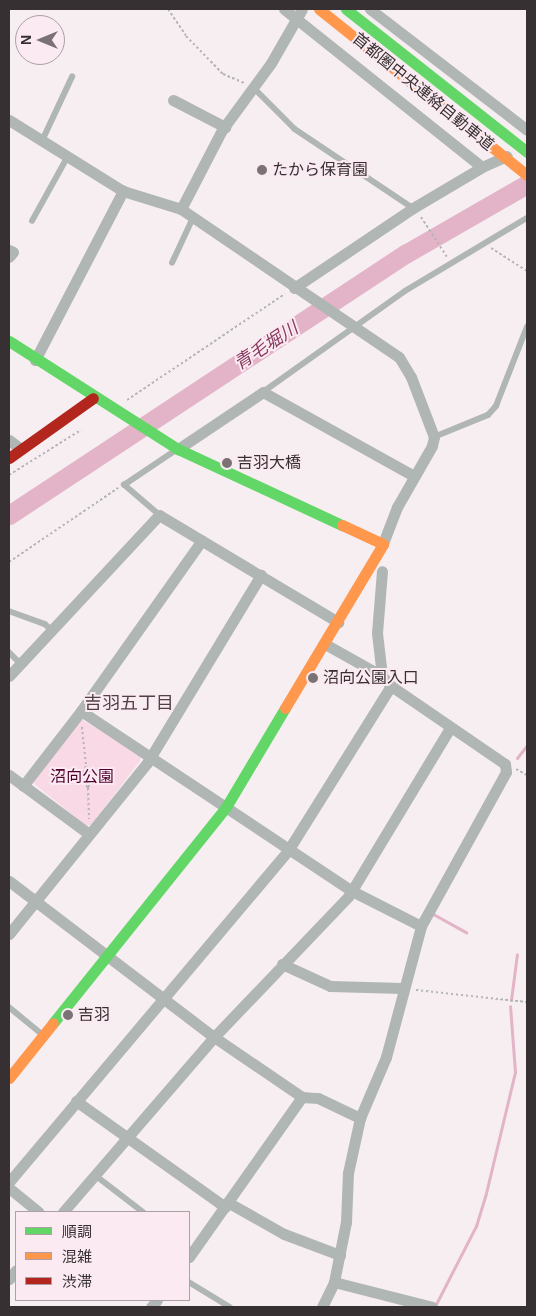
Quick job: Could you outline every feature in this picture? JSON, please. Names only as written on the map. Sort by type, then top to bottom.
[{"type":"main road","name":"首都圏中央連絡自動車道","points":[[319,9],[527,175]]},
{"type":"main road","name":"首都圏中央連絡自動車道","points":[[346,9],[527,152]]},
{"type":"main road","points":[[9,341],[93,398],[120,407],[174,446],[383,544],[226,807],[9,1077]]},
{"type":"main road","points":[[9,458],[93,398]]},
{"type":"street","points":[[284,9],[299,14],[482,167]]},
{"type":"street","points":[[370,9],[527,130]]},
{"type":"street","points":[[181,210],[225,127],[271,63],[299,14]]},
{"type":"street","points":[[173,100],[225,127]]},
{"type":"street","points":[[9,120],[123,190],[181,210],[293,290],[402,361],[434,437],[397,507],[383,544]]},
{"type":"street","points":[[293,290],[482,167],[527,148]]},
{"type":"street","points":[[35,360],[123,190]]},
{"type":"street","points":[[9,250],[13,252],[9,257]]},
{"type":"street","points":[[174,446],[263,392],[414,476]]},
{"type":"street","points":[[9,440],[21,449]]},
{"type":"street","points":[[9,676],[19,662],[159,515],[338,622]]},
{"type":"street","points":[[23,786],[81,711],[202,540]]},
{"type":"street","points":[[382,571],[377,633],[382,676]]},
{"type":"street","points":[[9,934],[151,756],[261,575]]},
{"type":"street","points":[[322,1307],[334,1282],[340,1255],[346,1222],[348,1173],[360,1118],[386,1057],[402,988],[421,926],[506,772],[505,764],[391,686],[382,676],[325,644]]},
{"type":"street","points":[[9,1182],[290,849],[391,686]]},
{"type":"street","points":[[81,711],[352,891],[421,926]]},
{"type":"street","points":[[64,1211],[214,1037],[352,891],[450,728]]},
{"type":"street","points":[[9,775],[89,834]]},
{"type":"street","points":[[9,881],[214,1037],[302,1097],[318,1098],[360,1118]]},
{"type":"street","points":[[282,964],[330,986],[402,988]]},
{"type":"street","points":[[190,1251],[227,1205],[302,1097]]},
{"type":"street","points":[[76,1101],[227,1205],[284,1234],[340,1255]]},
{"type":"street","points":[[9,1188],[38,1211]]},
{"type":"street","points":[[334,1282],[432,1307]]},
{"type":"lane","points":[[42,141],[72,76]]},
{"type":"lane","points":[[253,87],[295,129],[415,209]]},
{"type":"lane","points":[[32,221],[68,156]]},
{"type":"lane","points":[[172,263],[193,218]]},
{"type":"lane","points":[[263,392],[351,326],[483,243],[527,218]]},
{"type":"lane","points":[[434,437],[488,415],[496,406],[527,327]]},
{"type":"lane","points":[[159,515],[124,485],[174,446]]},
{"type":"lane","points":[[9,610],[45,624],[50,629]]},
{"type":"lane","points":[[9,652],[19,662]]},
{"type":"lane","points":[[9,1007],[43,1035]]},
{"type":"lane","points":[[94,1175],[143,1211]]},
{"type":"lane","points":[[190,1283],[230,1307]]},
{"type":"path","points":[[168,9],[186,36],[223,74],[253,87]]},
{"type":"path","points":[[415,209],[448,259]]},
{"type":"path","points":[[483,243],[527,271]]},
{"type":"path","points":[[120,407],[293,290]]},
{"type":"path","points":[[9,475],[81,430]]},
{"type":"path","points":[[9,562],[124,485]]},
{"type":"path","points":[[81,711],[86,766],[81,777],[88,788]]},
{"type":"path","points":[[86,766],[93,776],[88,788],[89,834]]},
{"type":"path","points":[[402,988],[527,1002]]},
{"type":"green space","name":"沼向公園","points":[[81,719],[141,755],[140,761],[91,825],[85,825],[32,782]]},
{"type":"waterway","name":"青毛堀川","points":[[9,515],[407,253],[527,184]]},
{"type":"waterway","points":[[517,758],[527,745]]},
{"type":"waterway","points":[[433,914],[466,932]]},
{"type":"waterway","points":[[511,1000],[517,954]]},
{"type":"waterway","points":[[435,1306],[476,1226],[486,1193],[515,1072],[510,1006]]},
{"type":"traffic: fast","points":[[346,9],[527,152]]},
{"type":"traffic: fast","points":[[9,341],[178,449],[342,525]]},
{"type":"traffic: fast","points":[[53,1023],[226,807],[285,708]]},
{"type":"traffic: slow","points":[[319,9],[527,175]]},
{"type":"traffic: slow","points":[[285,708],[383,544],[342,525]]},
{"type":"traffic: slow","points":[[9,1078],[53,1023]]},
{"type":"traffic: jam","points":[[9,458],[93,398]]},
{"type":"place","name":"たから保育園","points":[[262,170]]},
{"type":"place","name":"吉羽大橋","points":[[227,463]]},
{"type":"place","name":"沼向公園入口","points":[[313,678]]},
{"type":"place","name":"吉羽","points":[[68,1015]]},
{"type":"district","name":"吉羽五丁目","points":[[129,703]]}]
